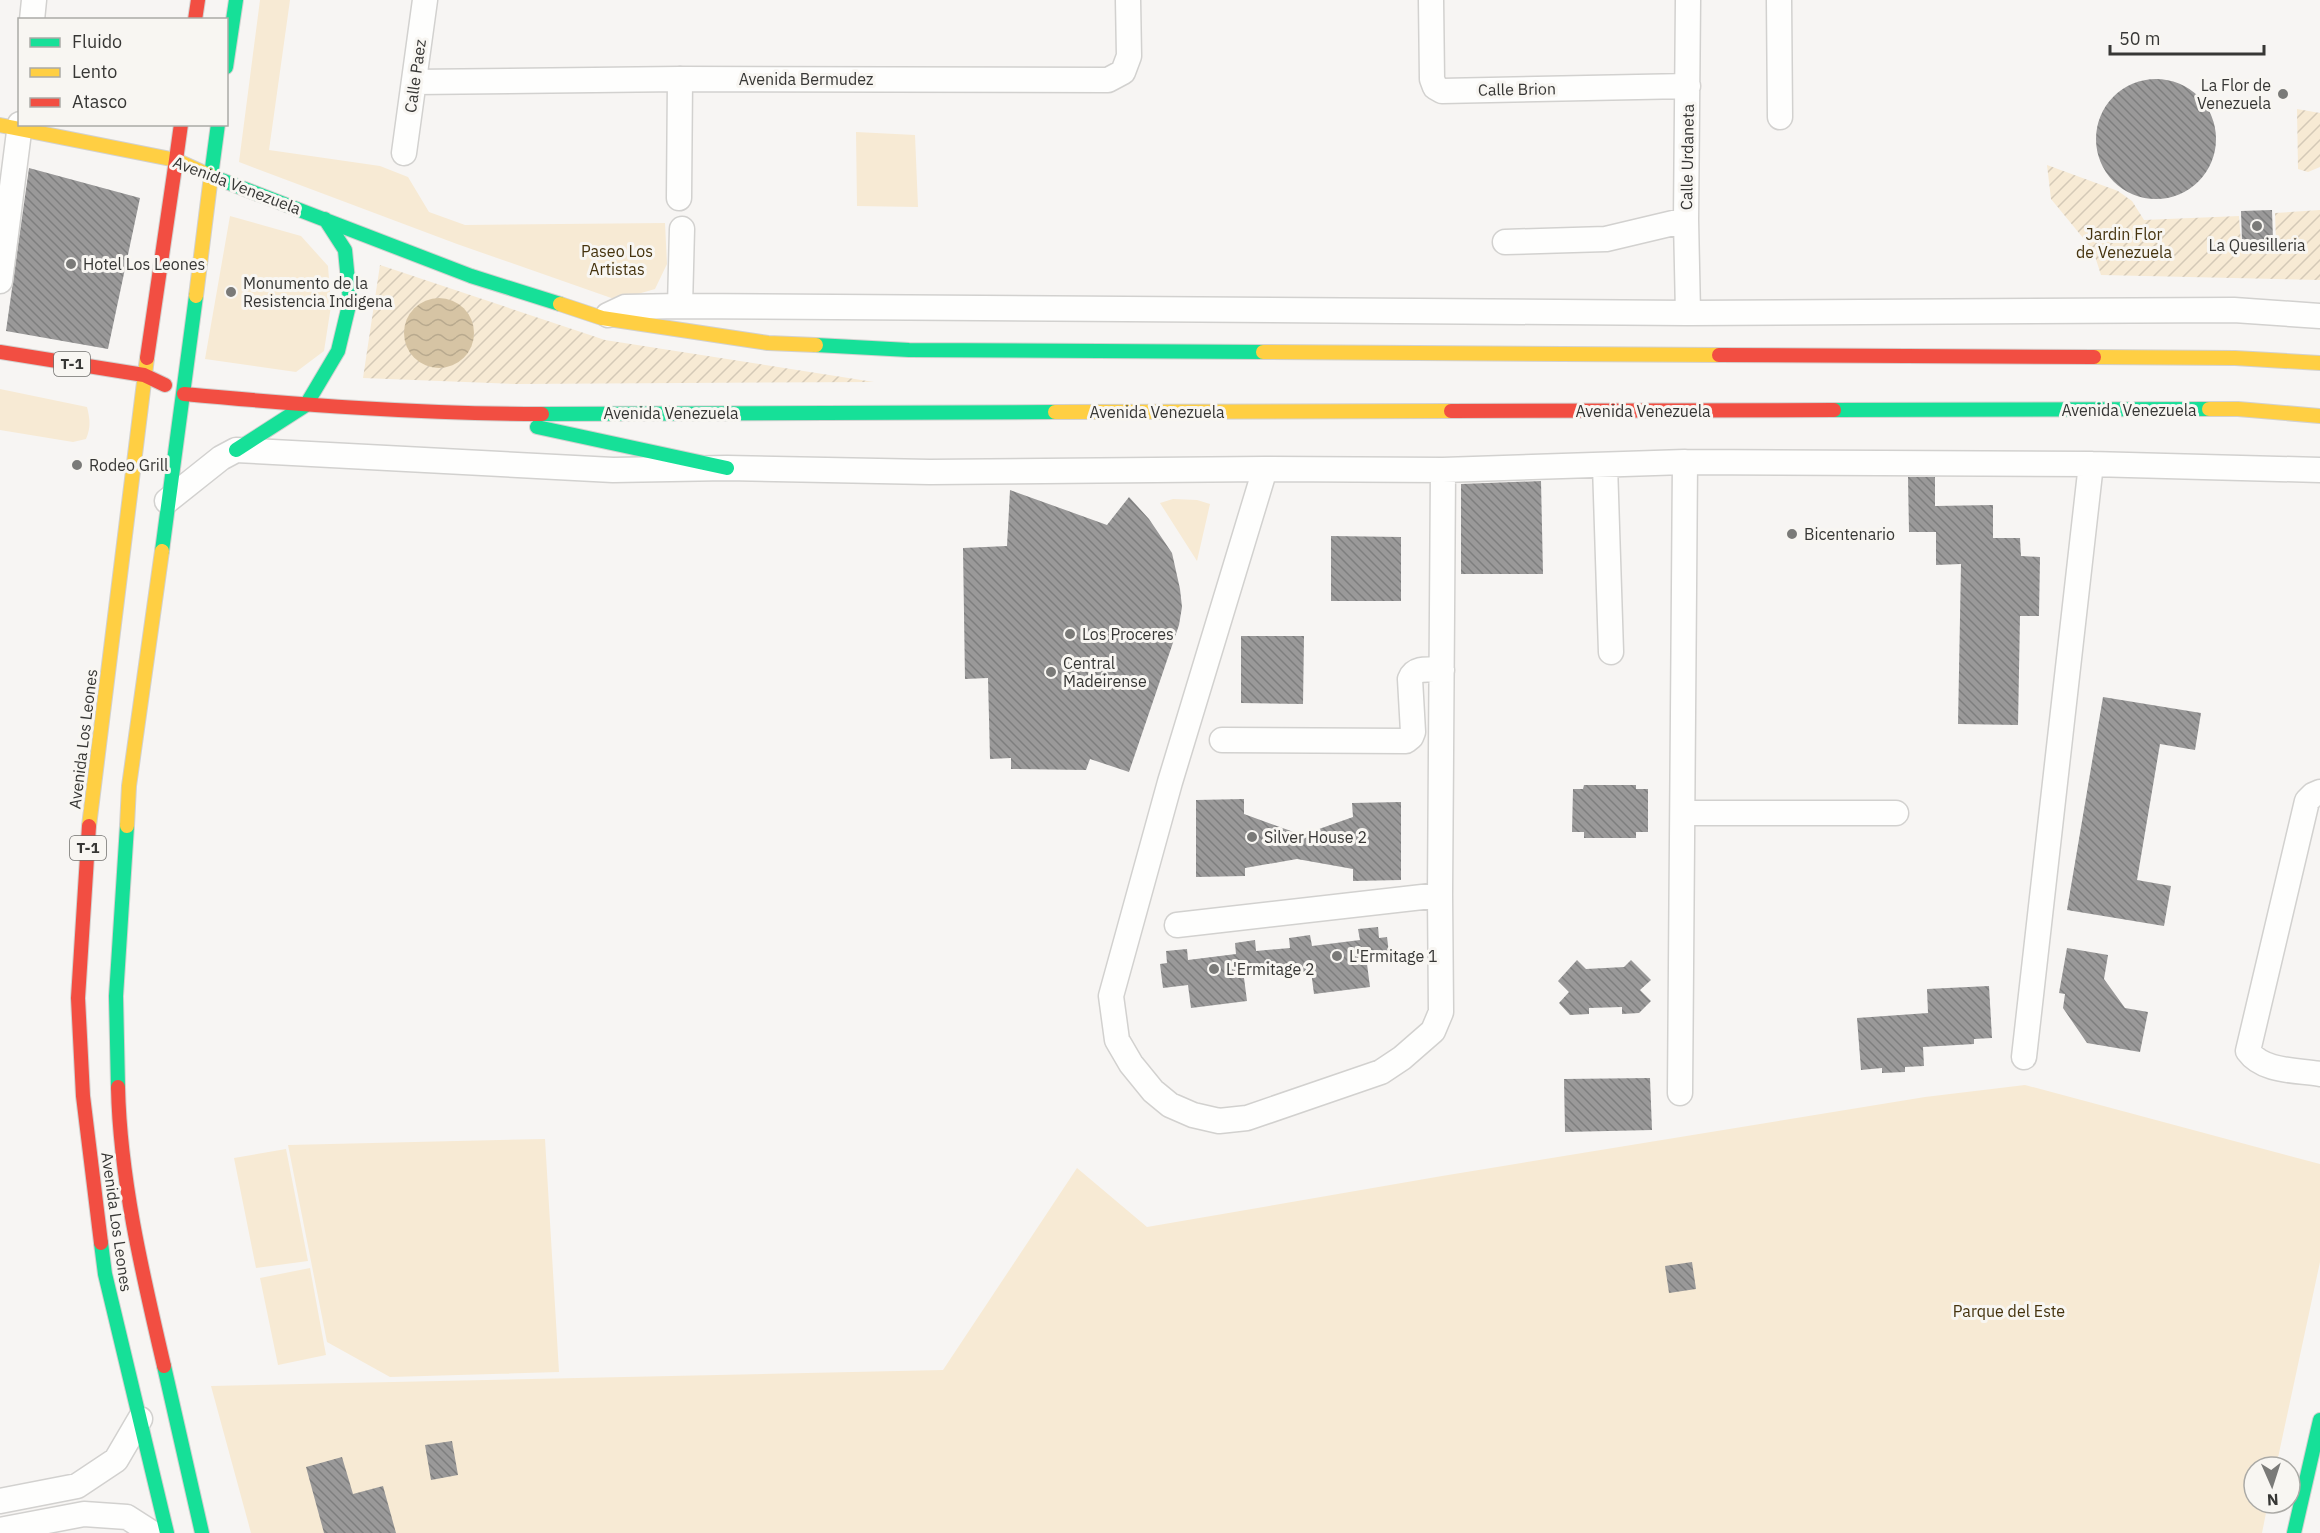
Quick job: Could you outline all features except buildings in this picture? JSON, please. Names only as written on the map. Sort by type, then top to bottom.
[{"type":"street","points":[[32,18],[34,0]]},
{"type":"street","points":[[195,18],[198,0]]},
{"type":"street","points":[[228,53],[236,0]]},
{"type":"street","name":"Calle Paez","points":[[404,153],[425,0]]},
{"type":"street","name":"Avenida Bermudez","points":[[414,82],[680,79],[1108,80],[1123,72],[1129,56],[1128,0]]},
{"type":"street","name":"Calle Brion","points":[[1431,0],[1432,79],[1435,87],[1442,91],[1688,86]]},
{"type":"street","name":"Calle Urdaneta","points":[[1688,0],[1686,220],[1688,313]]},
{"type":"street","points":[[1779,0],[1780,117]]},
{"type":"street","points":[[679,198],[680,79]]},
{"type":"street","points":[[0,281],[13,126]]},
{"type":"street","name":"Avenida Venezuela","points":[[13,126],[176,160],[210,176],[471,276],[602,318],[768,344],[909,350],[2223,358],[2320,363]]},
{"type":"street","name":"Avenida Los Leones","points":[[167,1533],[105,1274],[83,1096],[78,998],[90,810],[144,375],[181,126]]},
{"type":"street","name":"Avenida Los Leones","points":[[202,1533],[141,1266],[119,1122],[116,996],[129,786],[167,501],[184,394],[218,126]]},
{"type":"street","points":[[167,501],[221,458],[306,405],[338,351],[350,301],[345,250],[325,219]]},
{"type":"street","points":[[1505,242],[1606,239],[1686,220]]},
{"type":"street","points":[[680,306],[682,229]]},
{"type":"street","points":[[602,318],[625,307],[680,306],[1688,313],[2234,310],[2320,316]]},
{"type":"street","name":"Avenida Venezuela","points":[[0,352],[144,375],[184,394],[306,405],[473,414],[2238,410],[2320,416]]},
{"type":"street","points":[[473,414],[727,468]]},
{"type":"street","points":[[236,450],[613,470],[727,468],[930,472],[1443,470],[1685,462],[2091,464],[2320,470]]},
{"type":"street","points":[[1680,1093],[1685,462]]},
{"type":"street","points":[[2024,1057],[2091,464]]},
{"type":"street","points":[[1605,465],[1611,651]]},
{"type":"street","points":[[1265,469],[1170,782],[1110,996],[1117,1040],[1131,1064],[1153,1091],[1170,1105],[1192,1115],[1219,1121],[1247,1118],[1381,1072],[1402,1058],[1433,1031],[1441,1012],[1443,470]]},
{"type":"street","points":[[1222,740],[1406,741],[1413,732],[1410,679],[1412,673],[1417,670],[1442,670]]},
{"type":"street","points":[[2320,792],[2307,801],[2248,1051],[2263,1065],[2320,1074]]},
{"type":"street","points":[[1683,813],[1896,813]]},
{"type":"street","points":[[1177,925],[1440,895]]},
{"type":"street","points":[[0,1501],[77,1486],[116,1460],[140,1419]]},
{"type":"street","points":[[2294,1533],[2320,1420]]},
{"type":"street","points":[[0,1530],[84,1514],[128,1517],[152,1533]]},
{"type":"green space","name":"Paseo Los Artistas","points":[[260,0],[290,0],[269,150],[380,166],[408,177],[429,212],[465,225],[665,223],[667,264],[655,289],[617,300],[457,244],[239,162]]},
{"type":"green space","points":[[2297,109],[2320,113],[2320,167],[2308,172],[2298,169]]},
{"type":"green space","points":[[856,132],[915,135],[918,207],[857,206]]},
{"type":"green space","name":"Jardin Flor de Venezuela","points":[[2047,165],[2118,191],[2132,201],[2144,220],[2239,216],[2241,244],[2276,243],[2275,213],[2320,210],[2320,280],[2101,275],[2093,250],[2051,199]]},
{"type":"green space","points":[[230,216],[301,236],[328,266],[331,306],[324,351],[296,372],[205,359]]},
{"type":"green space","points":[[380,265],[605,340],[874,382],[515,384],[363,378]]},
{"type":"green space","points":[[0,389],[87,407],[90,423],[86,439],[73,442],[0,430]]},
{"type":"green space","points":[[1173,499],[1197,500],[1210,504],[1197,561],[1160,503]]},
{"type":"green space","name":"Parque del Este","points":[[2025,1085],[2320,1164],[2320,1262],[2279,1455],[2242,1455],[2242,1515],[2266,1515],[2262,1533],[251,1533],[211,1386],[943,1370],[1077,1168],[1147,1227],[1925,1097]]},
{"type":"green space","points":[[545,1139],[559,1372],[390,1377],[327,1342],[288,1145]]},
{"type":"green space","points":[[286,1149],[308,1261],[256,1268],[234,1158]]},
{"type":"green space","points":[[310,1268],[326,1355],[278,1365],[260,1278]]},
{"type":"water","points":[[446,298],[459,304],[468,313],[472,319],[474,333],[472,347],[464,358],[453,366],[432,368],[414,358],[406,347],[404,326],[414,308],[425,300]]},
{"type":"traffic: fast","points":[[228,54],[236,0]]},
{"type":"traffic: fast","points":[[218,126],[211,176],[471,276],[560,304]]},
{"type":"traffic: fast","points":[[236,450],[306,405],[338,351],[350,301],[345,250],[325,219]]},
{"type":"traffic: fast","points":[[162,551],[196,296]]},
{"type":"traffic: fast","points":[[816,345],[909,350],[1263,352]]},
{"type":"traffic: fast","points":[[1834,410],[2209,409]]},
{"type":"traffic: fast","points":[[542,414],[1055,412]]},
{"type":"traffic: fast","points":[[537,427],[727,468]]},
{"type":"traffic: fast","points":[[118,1087],[116,996],[127,826]]},
{"type":"traffic: fast","points":[[101,1243],[105,1274],[167,1533]]},
{"type":"traffic: fast","points":[[164,1366],[202,1533]]},
{"type":"traffic: fast","points":[[2294,1533],[2320,1420]]},
{"type":"traffic: slow","points":[[0,125],[176,160],[211,176],[196,296]]},
{"type":"traffic: slow","points":[[560,304],[602,318],[768,343],[816,345]]},
{"type":"traffic: slow","points":[[1263,352],[1719,355]]},
{"type":"traffic: slow","points":[[2094,357],[2235,358],[2320,363]]},
{"type":"traffic: slow","points":[[89,826],[147,358]]},
{"type":"traffic: slow","points":[[2209,409],[2238,409],[2320,416]]},
{"type":"traffic: slow","points":[[1055,412],[1451,411]]},
{"type":"traffic: slow","points":[[127,826],[129,786],[162,551]]},
{"type":"traffic: jam","points":[[195,18],[198,0]]},
{"type":"traffic: jam","points":[[176,160],[181,126]]},
{"type":"traffic: jam","points":[[147,358],[176,160]]},
{"type":"traffic: jam","points":[[0,352],[144,375],[165,385]]},
{"type":"traffic: jam","points":[[1719,355],[2094,357]]},
{"type":"traffic: jam","points":[[184,394],[363,408],[542,414]]},
{"type":"traffic: jam","points":[[1451,411],[1834,410]]},
{"type":"traffic: jam","points":[[89,826],[78,998],[83,1096],[101,1243]]},
{"type":"traffic: jam","points":[[118,1087],[128,1192],[164,1366]]},
{"type":"place","name":"La Flor de Venezuela","points":[[2283,94]]},
{"type":"place","name":"La Quesilleria","points":[[2257,226]]},
{"type":"place","name":"Hotel Los Leones","points":[[71,264]]},
{"type":"place","name":"Monumento de la Resistencia Indigena","points":[[231,292]]},
{"type":"place","name":"Rodeo Grill","points":[[77,465]]},
{"type":"place","name":"Bicentenario","points":[[1792,534]]},
{"type":"place","name":"Los Proceres","points":[[1070,634]]},
{"type":"place","name":"Central Madeirense","points":[[1051,672]]},
{"type":"place","name":"Silver House 2","points":[[1252,837]]},
{"type":"place","name":"L'Ermitage 1","points":[[1337,956]]},
{"type":"place","name":"L'Ermitage 2","points":[[1214,969]]}]
